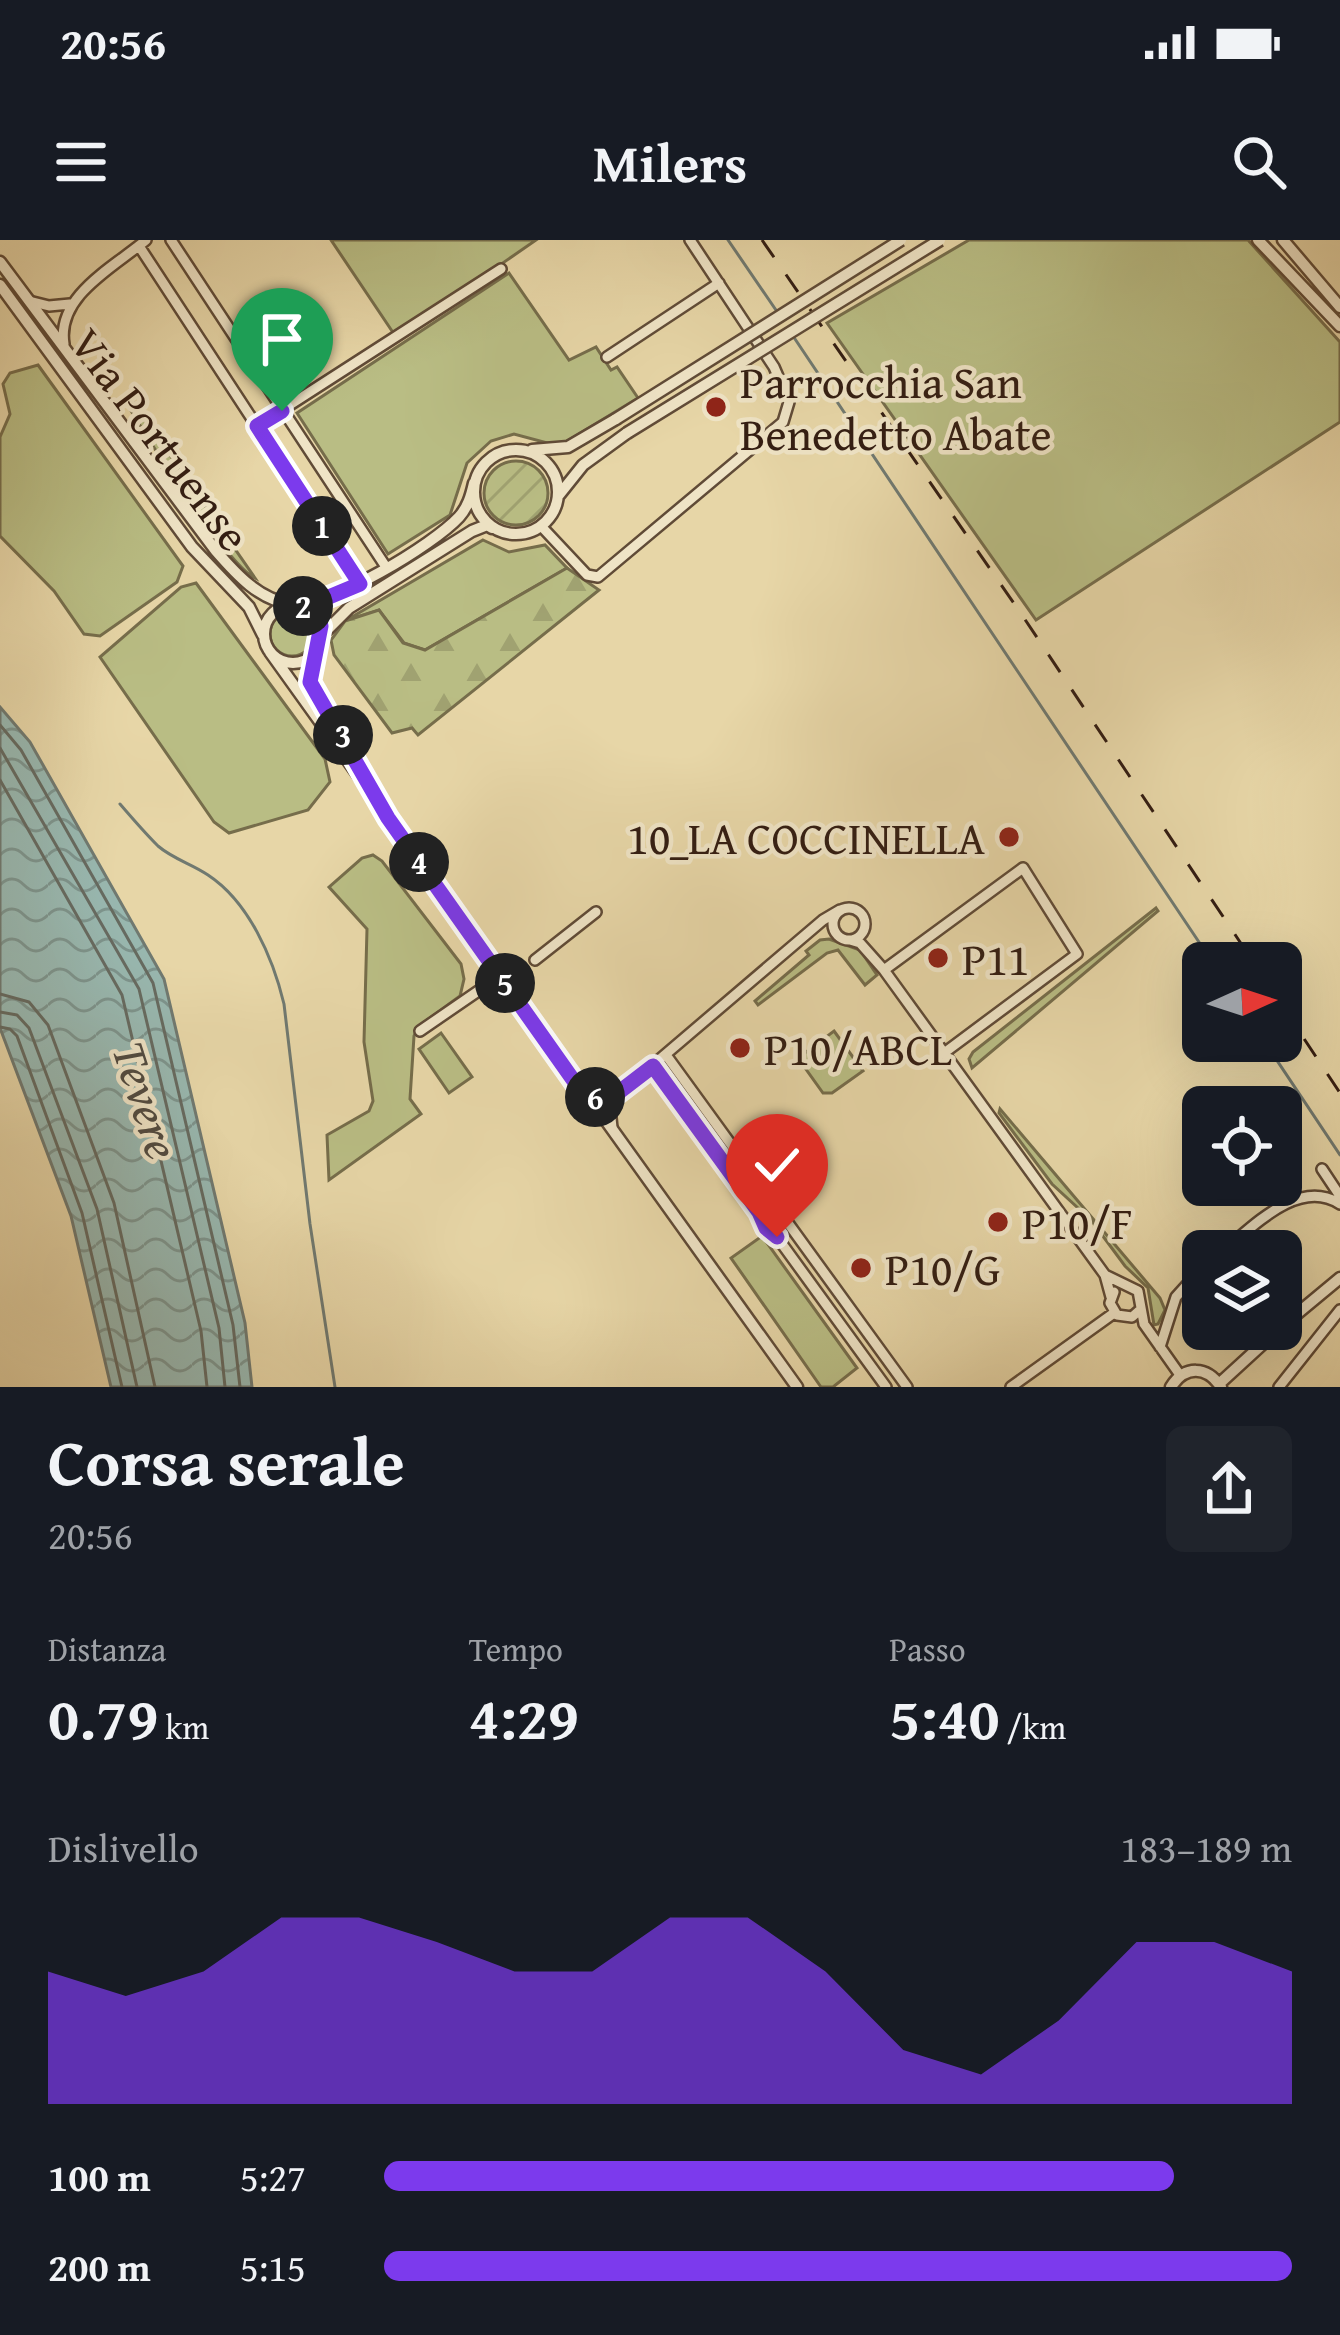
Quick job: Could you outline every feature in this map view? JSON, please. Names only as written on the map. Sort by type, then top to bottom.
[{"type":"street","points":[[171,240],[386,567]]},
{"type":"street","points":[[541,526],[584,573],[598,578],[783,422],[789,402],[774,367],[690,240]]},
{"type":"street","points":[[797,1387],[581,1091],[270,652],[263,635],[268,617],[284,605],[324,599],[360,584],[456,521],[468,505],[478,472],[496,455],[568,447],[901,240]]},
{"type":"street","points":[[388,818],[310,682],[322,635],[349,608],[472,531],[487,525],[517,535],[541,526],[584,465],[626,433],[940,240]]},
{"type":"street","points":[[1258,240],[1340,326]]},
{"type":"street","points":[[1283,240],[1340,307]]},
{"type":"street","points":[[65,350],[62,323],[70,304],[142,243],[360,584]]},
{"type":"street","name":"Via Portuense","points":[[0,262],[226,563],[256,590],[294,604]]},
{"type":"street","points":[[257,426],[501,269]]},
{"type":"street","points":[[607,357],[719,283]]},
{"type":"street","name":"Via Portuense","points":[[0,285],[197,554],[249,607],[263,635]]},
{"type":"street","points":[[184,314],[208,298]]},
{"type":"street","points":[[29,302],[70,304]]},
{"type":"street","points":[[519,450],[543,460],[552,471],[558,496]]},
{"type":"street","points":[[474,483],[476,508],[492,528]]},
{"type":"street","points":[[294,604],[317,618],[322,635]]},
{"type":"street","points":[[270,652],[294,663],[317,650]]},
{"type":"street","points":[[884,970],[1023,868],[1077,954],[944,1053]]},
{"type":"street","points":[[840,910],[833,924],[845,938]]},
{"type":"street","points":[[616,1139],[610,1108],[619,1094],[840,910],[859,911],[873,954],[884,970],[1105,1274],[1138,1292],[1148,1331],[1180,1375]]},
{"type":"street","points":[[535,960],[596,912]]},
{"type":"street","points":[[845,938],[864,930]]},
{"type":"street","points":[[805,937],[822,932],[845,938],[873,954]]},
{"type":"street","points":[[420,1031],[500,976]]},
{"type":"street","points":[[666,1055],[907,1387]]},
{"type":"street","points":[[653,1066],[886,1387]]},
{"type":"street","points":[[581,1091],[605,1099],[619,1094]]},
{"type":"street","points":[[1322,1169],[1340,1200]]},
{"type":"street","points":[[1249,1230],[1296,1198],[1340,1200]]},
{"type":"street","points":[[763,1220],[779,1212]]},
{"type":"street","points":[[770,1232],[787,1222]]},
{"type":"street","points":[[1105,1274],[1114,1313]]},
{"type":"street","points":[[1302,1309],[1340,1277]]},
{"type":"street","points":[[1160,1347],[1173,1293],[1182,1286]]},
{"type":"street","points":[[1111,1297],[1123,1287]]},
{"type":"street","points":[[1127,1318],[1141,1309]]},
{"type":"street","points":[[1279,1387],[1340,1310]]},
{"type":"street","points":[[1114,1313],[1148,1331]]},
{"type":"street","points":[[1011,1387],[1114,1313]]},
{"type":"street","points":[[1171,1387],[1180,1375],[1197,1370],[1220,1385],[1257,1350]]},
{"type":"green space","points":[[331,240],[536,240],[396,337]]},
{"type":"green space","points":[[969,240],[1248,240],[1340,342],[1340,422],[1036,620],[827,323]]},
{"type":"green space","points":[[509,273],[569,360],[596,347],[638,398],[564,443],[514,434],[491,441],[467,463],[450,515],[388,554],[297,413]]},
{"type":"green space","points":[[38,365],[183,566],[177,582],[100,636],[84,634],[54,591],[0,536],[0,437],[10,414],[3,384],[10,373]]},
{"type":"green space","points":[[129,396],[255,578],[186,496],[124,399]]},
{"type":"green space","points":[[516,461],[539,470],[548,493],[539,516],[516,525],[493,516],[484,493],[493,470]]},
{"type":"green space","points":[[483,540],[509,552],[545,545],[567,568],[425,650],[404,643],[379,610],[345,621]]},
{"type":"green space","points":[[567,568],[599,590],[418,735],[412,728],[392,733],[334,655],[331,640],[345,621],[379,610],[403,643],[425,650]]},
{"type":"green space","points":[[196,583],[325,759],[330,782],[308,810],[229,833],[214,822],[100,657],[181,587]]},
{"type":"green space","points":[[292,612],[308,618],[314,634],[308,650],[292,656],[276,650],[270,634],[276,618]]},
{"type":"green space","points":[[373,855],[461,964],[464,979],[460,996],[419,1026],[414,1036],[410,1099],[421,1114],[329,1180],[327,1135],[369,1111],[373,1101],[364,1042],[367,929],[329,887],[362,858]]},
{"type":"green space","points":[[1156,908],[1158,911],[972,1068],[973,1052]]},
{"type":"green space","points":[[829,939],[860,950],[877,975],[865,985],[838,950],[827,953],[758,1005],[755,1001],[809,955],[806,951]]},
{"type":"green space","points":[[834,1031],[863,1071],[832,1093],[823,1093],[798,1058]]},
{"type":"green space","points":[[441,1033],[472,1077],[449,1093],[419,1049]]},
{"type":"green space","points":[[1000,1109],[1160,1298],[1165,1310],[1158,1324],[1154,1325],[1148,1288],[1091,1220],[1052,1184]]},
{"type":"green space","points":[[762,1236],[857,1368],[833,1387],[821,1387],[731,1258]]},
{"type":"water","name":"Tevere","points":[[0,707],[30,742],[164,979],[245,1323],[252,1387],[111,1387],[71,1216],[0,1028]]},
{"type":"waterway","points":[[728,240],[778,313]]},
{"type":"waterway","points":[[793,336],[1199,942]]},
{"type":"waterway","points":[[120,804],[158,846],[223,886],[257,932],[273,968],[284,1004],[335,1387]]},
{"type":"waterway","points":[[1278,1062],[1340,1155]]},
{"type":"railway","points":[[762,240],[1022,615],[1240,942]]},
{"type":"railway","points":[[1302,1036],[1340,1093]]},
{"type":"place","name":"Parrocchia San Benedetto Abate","points":[[716,407]]},
{"type":"place","name":"10_LA COCCINELLA","points":[[1009,837]]},
{"type":"place","name":"P11","points":[[938,958]]},
{"type":"place","name":"P10/ABCL","points":[[740,1048]]},
{"type":"place","name":"P10/F","points":[[998,1222]]},
{"type":"place","name":"P10/G","points":[[861,1268]]},
{"type":"route","points":[[282,411],[257,426],[360,584],[324,599],[294,604],[311,611],[321,626],[310,682],[388,818],[581,1091],[610,1099],[653,1066],[766,1228],[777,1237]]}]
